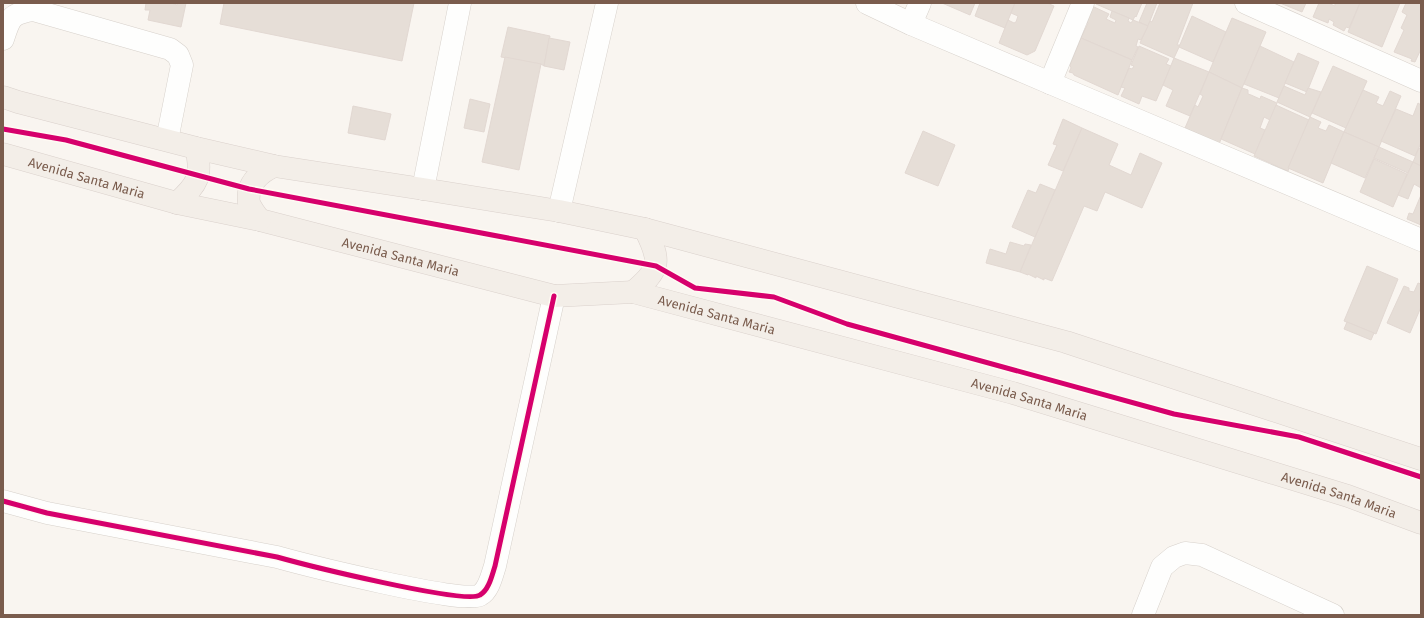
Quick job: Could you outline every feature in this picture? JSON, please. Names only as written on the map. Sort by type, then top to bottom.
[{"type":"main road","points":[[3,97],[196,148],[274,166],[559,212],[645,229],[1066,342],[1421,460]]},
{"type":"main road","points":[[177,203],[194,188],[198,175],[199,160],[196,148]]},
{"type":"main road","name":"Avenida Santa Maria","points":[[3,154],[177,203],[260,220],[554,296],[632,292],[1013,393],[1348,496],[1421,523]]},
{"type":"main road","points":[[260,220],[250,204],[249,189],[256,177],[274,166]]},
{"type":"main road","points":[[632,292],[650,276],[656,266],[654,247],[645,229]]},
{"type":"main road","points":[[1348,496],[1385,497],[1421,509]]},
{"type":"street","points":[[423,189],[460,3]]},
{"type":"street","points":[[559,212],[607,3]]},
{"type":"street","points":[[867,3],[911,24],[1421,240]]},
{"type":"street","points":[[911,24],[920,3]]},
{"type":"street","points":[[1050,83],[1083,3]]},
{"type":"street","points":[[1246,3],[1421,81]]},
{"type":"street","points":[[3,39],[10,19],[20,12],[33,10],[170,49],[178,55],[182,65],[167,140]]},
{"type":"street","points":[[3,501],[47,513],[277,557],[307,566],[418,590],[476,597],[480,595],[487,587],[495,566],[554,296]]},
{"type":"street","points":[[1143,615],[1162,567],[1174,557],[1186,553],[1202,555],[1333,615]]},
{"type":"building","points":[[146,3],[171,3],[177,5],[178,3],[186,3],[181,27],[148,20],[150,10],[145,10]]},
{"type":"building","points":[[224,3],[414,3],[402,61],[220,24]]},
{"type":"building","points":[[942,3],[975,3],[970,15]]},
{"type":"building","points":[[980,3],[1015,3],[1005,28],[975,16]]},
{"type":"building","points":[[1015,3],[1047,3],[1054,6],[1035,51],[1027,55],[999,43],[1008,20],[1014,23],[1016,22],[1018,16],[1011,13]]},
{"type":"building","points":[[1142,3],[1136,17],[1135,16],[1133,20],[1096,4]]},
{"type":"building","points":[[1147,3],[1157,3],[1148,26],[1139,22]]},
{"type":"building","points":[[1160,3],[1193,3],[1177,45],[1180,45],[1174,58],[1140,43],[1150,21],[1152,22]]},
{"type":"building","points":[[1280,3],[1306,3],[1302,12]]},
{"type":"building","points":[[1319,3],[1328,3],[1335,6],[1333,3],[1360,3],[1349,28],[1346,27],[1344,31],[1333,25],[1334,22],[1329,19],[1328,23],[1313,17]]},
{"type":"building","points":[[1360,3],[1400,3],[1382,47],[1348,32]]},
{"type":"building","points":[[1406,3],[1421,3],[1421,49],[1415,62],[1411,61],[1412,59],[1394,52],[1404,30],[1401,28],[1407,15],[1402,12]]},
{"type":"building","points":[[1092,6],[1109,14],[1106,19],[1115,23],[1116,20],[1110,17],[1112,11],[1129,18],[1128,21],[1131,23],[1133,20],[1148,26],[1141,40],[1138,39],[1136,46],[1138,47],[1132,60],[1081,38],[1088,23],[1085,21]]},
{"type":"building","points":[[1192,16],[1226,32],[1213,62],[1179,47]]},
{"type":"building","points":[[1232,18],[1266,32],[1242,88],[1209,72]]},
{"type":"building","points":[[508,27],[550,36],[544,66],[541,64],[501,57]]},
{"type":"building","points":[[549,38],[570,42],[564,70],[544,66]]},
{"type":"building","points":[[1081,38],[1132,60],[1118,95],[1069,72],[1071,68],[1070,65]]},
{"type":"building","points":[[1139,46],[1169,59],[1166,64],[1171,66],[1156,101],[1142,96],[1139,104],[1121,96],[1125,88],[1121,87],[1129,68],[1132,69],[1134,66],[1131,65]]},
{"type":"building","points":[[1260,46],[1294,62],[1279,98],[1244,84]]},
{"type":"building","points":[[1298,53],[1319,62],[1307,92],[1285,83]]},
{"type":"building","points":[[505,57],[541,64],[519,170],[482,162]]},
{"type":"building","points":[[1174,58],[1209,72],[1190,116],[1166,106],[1173,90],[1163,85]]},
{"type":"building","points":[[1333,66],[1367,81],[1346,128],[1312,113]]},
{"type":"building","points":[[1209,72],[1242,88],[1219,144],[1185,128],[1195,105],[1198,107],[1203,96],[1200,94]]},
{"type":"building","points":[[1284,86],[1305,95],[1308,88],[1321,92],[1310,117],[1277,102]]},
{"type":"building","points":[[1242,88],[1248,90],[1248,94],[1260,99],[1261,96],[1277,103],[1270,120],[1264,117],[1260,128],[1265,130],[1255,154],[1221,139]]},
{"type":"building","points":[[1363,90],[1379,97],[1376,103],[1383,106],[1390,91],[1401,96],[1379,147],[1344,132]]},
{"type":"building","points":[[470,99],[490,104],[484,132],[464,128]]},
{"type":"building","points":[[1418,103],[1421,105],[1421,143],[1415,156],[1381,141],[1396,109],[1413,116]]},
{"type":"building","points":[[1276,105],[1309,120],[1288,171],[1254,156]]},
{"type":"building","points":[[353,106],[391,114],[385,140],[348,133]]},
{"type":"building","points":[[1310,117],[1321,122],[1318,128],[1326,131],[1329,125],[1344,132],[1323,183],[1288,168]]},
{"type":"building","points":[[1063,119],[1082,128],[1063,171],[1048,165],[1057,145],[1053,144]]},
{"type":"building","points":[[1082,128],[1118,144],[1109,165],[1131,175],[1140,153],[1162,163],[1142,208],[1105,192],[1097,211],[1084,206],[1052,281],[1044,278],[1044,280],[1036,276],[1036,278],[1020,272]]},
{"type":"building","points":[[923,131],[955,145],[938,186],[905,173]]},
{"type":"building","points":[[1344,132],[1379,147],[1365,178],[1331,163]]},
{"type":"building","points":[[1379,147],[1413,162],[1408,173],[1374,158]]},
{"type":"building","points":[[1419,148],[1421,149],[1421,166],[1413,162]]},
{"type":"building","points":[[1374,159],[1407,174],[1393,207],[1360,192]]},
{"type":"building","points":[[1413,162],[1421,166],[1421,188],[1414,184],[1408,199],[1398,195]]},
{"type":"building","points":[[1040,184],[1055,190],[1035,237],[1012,227],[1028,190],[1036,193]]},
{"type":"building","points":[[1421,195],[1421,225],[1407,219],[1409,213],[1413,214]]},
{"type":"building","points":[[1010,242],[1024,246],[1025,244],[1031,245],[1020,272],[986,263],[990,249],[1006,254]]},
{"type":"building","points":[[1367,266],[1398,279],[1376,334],[1344,321]]},
{"type":"building","points":[[1418,283],[1421,284],[1421,307],[1410,333],[1387,323],[1404,286],[1409,288],[1409,291],[1414,292]]},
{"type":"building","points":[[1347,322],[1374,333],[1371,340],[1344,329]]},
{"type":"cycle path","points":[[3,129],[66,140],[249,189],[656,266],[695,288],[774,297],[847,324],[1174,414],[1299,437],[1421,477]]},
{"type":"cycle path","points":[[3,501],[47,513],[277,557],[348,575],[416,589],[468,597],[480,595],[486,590],[495,566],[554,296]]}]
